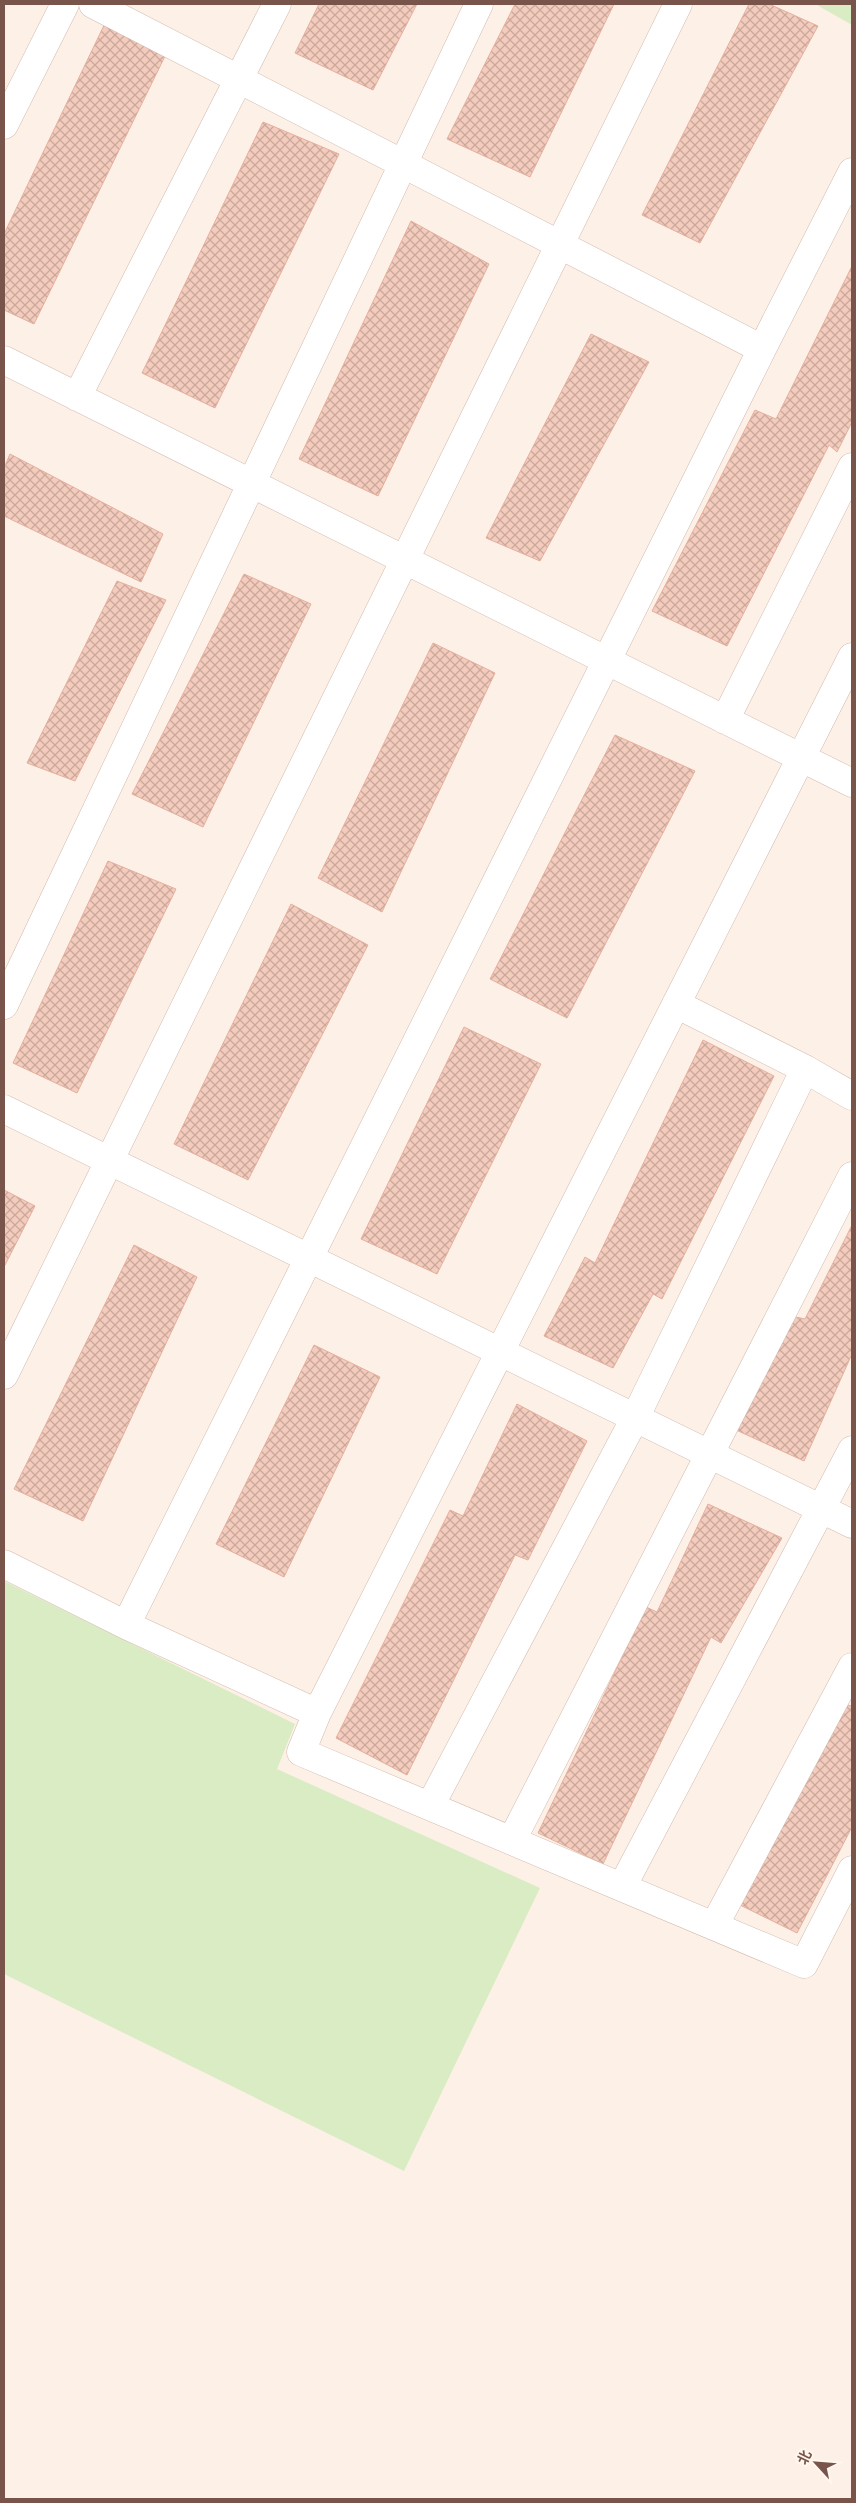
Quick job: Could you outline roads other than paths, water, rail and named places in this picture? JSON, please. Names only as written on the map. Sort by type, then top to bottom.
[{"type":"street","points":[[4,125],[65,4]]},
{"type":"street","points":[[92,4],[762,349]]},
{"type":"street","points":[[77,397],[277,4]]},
{"type":"street","points":[[4,1005],[479,4]]},
{"type":"street","points":[[4,1375],[678,4]]},
{"type":"street","points":[[126,1625],[852,172]]},
{"type":"street","points":[[4,360],[852,783]]},
{"type":"street","points":[[725,720],[852,467]]},
{"type":"street","points":[[852,657],[317,1713],[301,1752],[804,1964],[852,1870]]},
{"type":"street","points":[[676,1004],[805,1069],[852,1096]]},
{"type":"street","points":[[430,1806],[635,1418],[805,1069]]},
{"type":"street","points":[[4,1109],[852,1524]]},
{"type":"street","points":[[512,1840],[852,1176]]},
{"type":"street","points":[[622,1887],[852,1450]]},
{"type":"street","points":[[4,1564],[126,1625],[317,1713]]},
{"type":"street","points":[[714,1926],[852,1667]]}]
